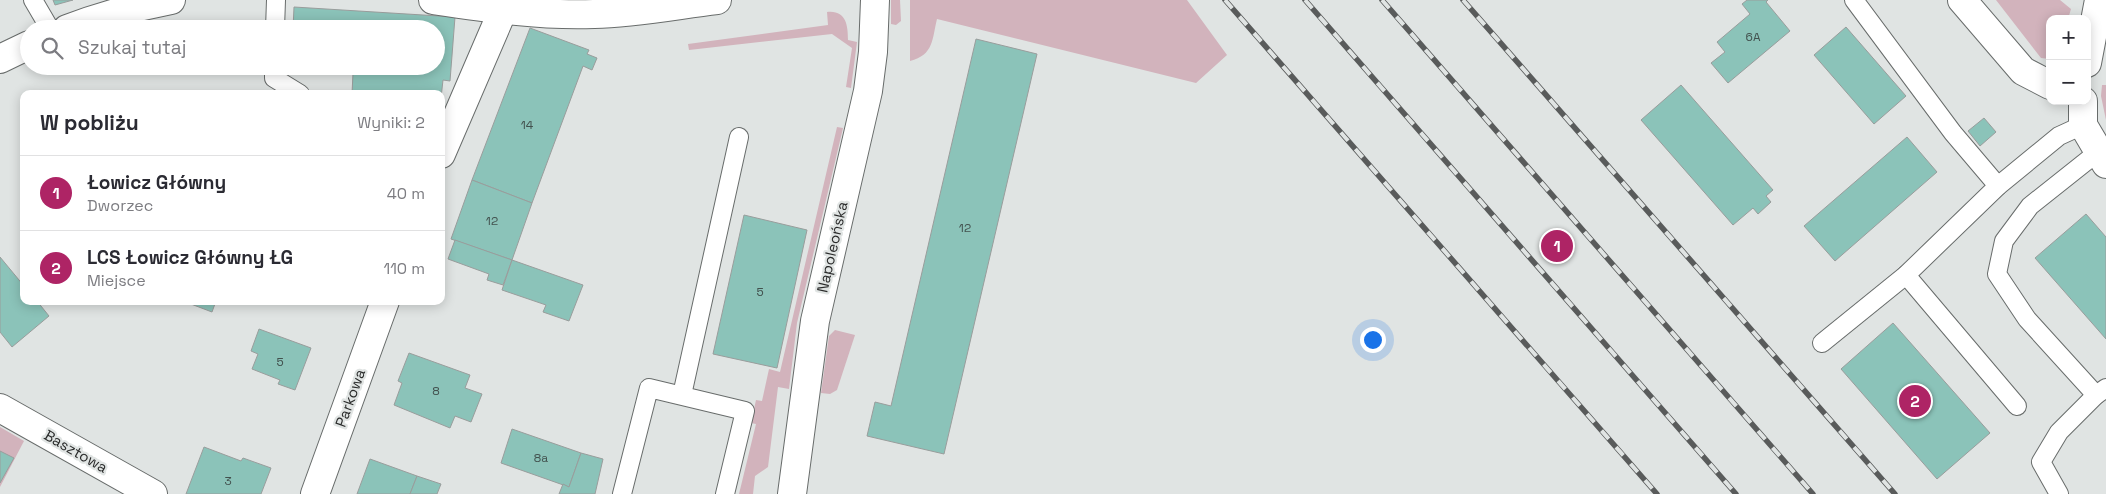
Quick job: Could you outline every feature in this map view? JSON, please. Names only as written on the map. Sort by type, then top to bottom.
[{"type":"street","points":[[93,20],[121,10],[171,0]]},
{"type":"street","points":[[433,0],[503,10],[594,14],[717,0]]},
{"type":"street","name":"Napoleońska","points":[[792,494],[815,322],[868,91],[873,52],[875,0]]},
{"type":"street","points":[[1962,0],[2023,71],[2046,83]]},
{"type":"street","points":[[2087,60],[2098,0]]},
{"type":"street","points":[[445,138],[503,10]]},
{"type":"street","points":[[0,59],[20,50]]},
{"type":"street","points":[[2083,113],[2102,158]]},
{"type":"street","name":"Parkowa","points":[[315,494],[384,305]]},
{"type":"street","name":"Basztowa","points":[[0,408],[153,494]]},
{"type":"lane","points":[[33,0],[45,20]]},
{"type":"lane","points":[[275,20],[276,0]]},
{"type":"lane","points":[[1854,0],[1953,133],[1998,186]]},
{"type":"lane","points":[[274,75],[274,78],[294,90]]},
{"type":"lane","points":[[1822,343],[1906,275],[1998,186],[2059,136],[2083,113]]},
{"type":"lane","points":[[682,395],[739,137]]},
{"type":"lane","points":[[2059,494],[2041,462],[2059,432],[2101,392],[2027,319],[1996,274],[2004,241],[2030,206],[2102,158]]},
{"type":"lane","points":[[1906,275],[2017,406]]},
{"type":"lane","points":[[622,494],[649,388],[745,411],[725,494]]},
{"type":"shaded area","points":[[891,0],[900,0],[901,21],[896,25],[891,24]]},
{"type":"shaded area","points":[[910,0],[1187,0],[1227,55],[1196,83],[937,19],[933,39],[928,50],[924,55],[910,61]]},
{"type":"shaded area","points":[[1996,0],[2060,0],[2071,9],[2069,15],[2046,15],[2046,59],[2041,58]]},
{"type":"shaded area","points":[[827,12],[838,13],[842,16],[846,24],[848,40],[857,42],[851,88],[846,87],[852,48],[832,34],[689,50],[688,44],[828,25]]},
{"type":"shaded area","points":[[2102,85],[2106,85],[2106,120],[2101,96]]},
{"type":"shaded area","points":[[837,127],[843,128],[797,323],[789,389],[778,387],[768,467],[755,476],[753,494],[739,494],[756,424],[751,423],[756,400],[762,401],[769,369],[780,372]]},
{"type":"shaded area","points":[[835,330],[855,335],[837,390],[830,394],[821,393],[829,336]]},
{"type":"shaded area","points":[[0,427],[24,441],[0,487]]},
{"type":"building","points":[[53,0],[73,0],[55,5]]},
{"type":"building","points":[[1747,0],[1768,0],[1766,2],[1790,31],[1728,83],[1711,63],[1725,52],[1717,42],[1750,14],[1742,4]]},
{"type":"building","points":[[294,7],[455,17],[450,81],[443,80],[442,90],[352,90],[353,75],[445,75],[445,20],[293,20]]},
{"type":"building","points":[[1846,27],[1906,96],[1874,124],[1814,55]]},
{"type":"building","points":[[530,28],[589,50],[587,54],[597,58],[592,70],[583,66],[532,203],[472,180]]},
{"type":"building","points":[[976,39],[1037,54],[944,454],[867,436],[875,402],[891,406]]},
{"type":"building","points":[[1681,85],[1773,190],[1766,196],[1771,202],[1758,214],[1753,208],[1733,225],[1641,120]]},
{"type":"building","points":[[1984,118],[1996,132],[1980,146],[1968,131]]},
{"type":"building","points":[[1907,137],[1937,172],[1835,261],[1804,226]]},
{"type":"building","points":[[472,180],[532,203],[512,260],[451,239]]},
{"type":"building","points":[[2086,214],[2106,237],[2106,339],[2035,258]]},
{"type":"building","points":[[744,215],[807,230],[777,368],[713,354]]},
{"type":"building","points":[[455,240],[512,260],[503,285],[487,280],[489,274],[448,259]]},
{"type":"building","points":[[0,257],[20,281],[20,305],[40,305],[49,316],[12,347],[0,332]]},
{"type":"building","points":[[512,260],[583,285],[569,321],[543,312],[546,305],[502,290]]},
{"type":"building","points":[[194,305],[215,305],[212,312]]},
{"type":"building","points":[[1893,323],[1990,433],[1937,479],[1841,369]]},
{"type":"building","points":[[259,329],[311,348],[295,390],[278,384],[280,380],[252,369],[258,354],[251,351]]},
{"type":"building","points":[[409,353],[470,375],[465,388],[482,394],[471,422],[455,416],[450,428],[394,405],[402,383],[398,381]]},
{"type":"building","points":[[512,429],[581,453],[569,487],[501,463]]},
{"type":"building","points":[[204,447],[241,461],[243,458],[271,468],[261,494],[186,494]]},
{"type":"building","points":[[0,451],[14,458],[0,483]]},
{"type":"building","points":[[581,453],[603,459],[595,494],[559,494],[563,484],[569,487]]},
{"type":"building","points":[[370,459],[417,476],[410,494],[357,494]]},
{"type":"building","points":[[417,476],[441,484],[437,494],[410,494]]},
{"type":"railway","points":[[1225,0],[1657,494]]},
{"type":"railway","points":[[1305,0],[1736,494]]},
{"type":"railway","points":[[1382,0],[1813,494]]},
{"type":"railway","points":[[1463,0],[1895,494]]},
{"type":"place","name":"Łowicz Główny","points":[[1557,246]]},
{"type":"place","name":"LCS Łowicz Główny ŁG","points":[[1915,401]]}]
